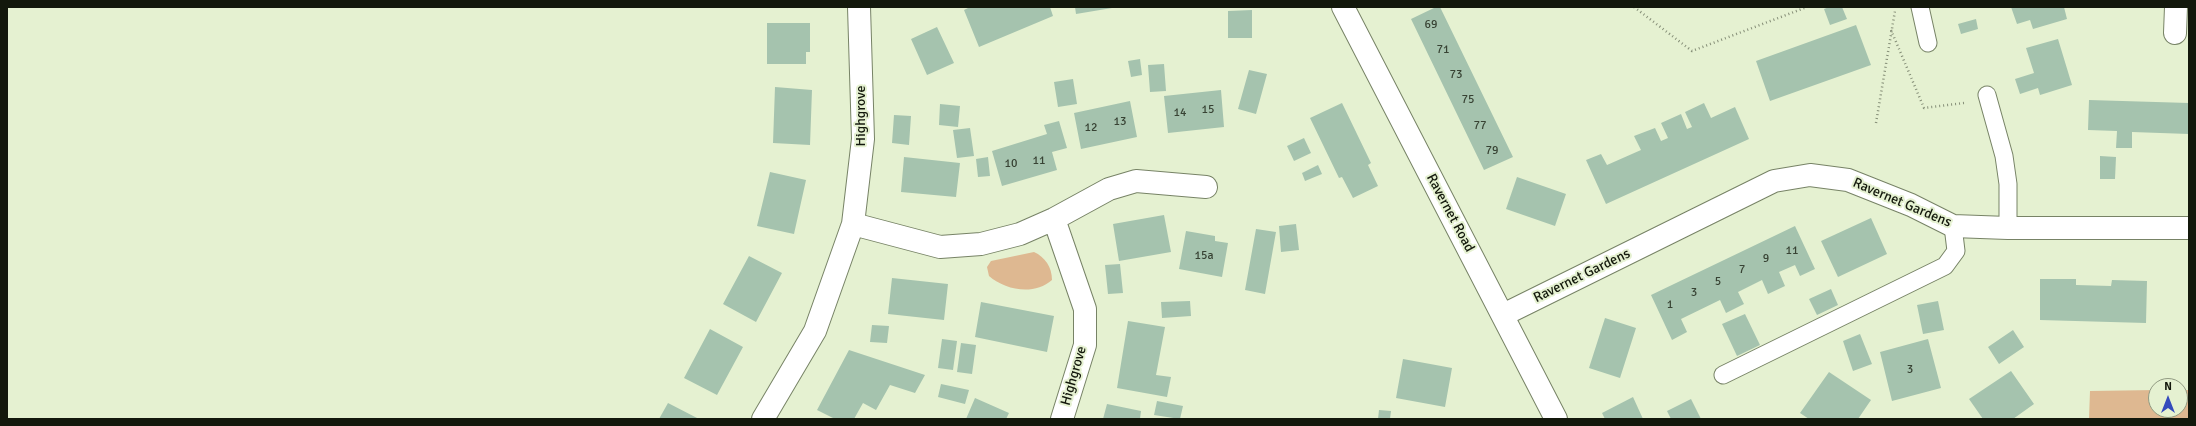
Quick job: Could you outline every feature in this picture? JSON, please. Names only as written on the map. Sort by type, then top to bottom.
[{"type":"street","name":"Highgrove","points":[[763,419],[814,331],[853,224],[863,139],[859,7]]},
{"type":"street","name":"Ravernet Road","points":[[1343,7],[1556,419]]},
{"type":"street","points":[[2175,33],[2176,7]]},
{"type":"street","name":"Ravernet Gardens","points":[[1503,315],[1774,181],[1810,175],[1848,180],[1912,205],[1954,226],[2008,228],[2189,228]]},
{"type":"street","points":[[853,224],[940,247],[989,242],[1020,234],[1054,219],[1109,189],[1136,181],[1206,187]]},
{"type":"street","name":"Highgrove","points":[[1054,219],[1085,308],[1085,345],[1062,419]]},
{"type":"lane","points":[[1920,7],[1928,43]]},
{"type":"lane","points":[[1988,97],[2004,156],[2008,184],[2008,228]]},
{"type":"lane","points":[[1723,375],[1946,266],[1956,251],[1954,226]]},
{"type":"path","points":[[1634,7],[1692,51],[1807,7]]},
{"type":"path","points":[[1876,123],[1896,7]]},
{"type":"path","points":[[1891,30],[1924,108],[1988,97]]},
{"type":"shaded area","points":[[1034,252],[1045,260],[1051,271],[1052,280],[1045,285],[1028,289],[1011,288],[989,276],[987,267],[991,261]]},
{"type":"shaded area","points":[[2148,390],[2148,418],[2188,418],[2189,390],[2189,419],[2089,419],[2090,391]]},
{"type":"building","points":[[970,7],[1050,7],[1053,16],[979,47],[964,10]]},
{"type":"building","points":[[1075,7],[1112,7],[1112,8],[1076,14]]},
{"type":"building","points":[[1436,7],[1440,7],[1513,157],[1484,170],[1411,19]]},
{"type":"building","points":[[1829,7],[1842,7],[1847,19],[1830,25],[1824,9]]},
{"type":"building","points":[[2011,7],[2064,7],[2067,19],[2033,29],[2030,20],[2017,24]]},
{"type":"building","points":[[1252,10],[1252,38],[1228,38],[1228,11]]},
{"type":"building","points":[[1976,19],[1978,29],[1961,34],[1958,24]]},
{"type":"building","points":[[767,23],[810,23],[810,52],[806,52],[806,64],[767,64]]},
{"type":"building","points":[[1856,25],[1871,65],[1770,101],[1756,61]]},
{"type":"building","points":[[937,27],[954,63],[927,75],[911,39]]},
{"type":"building","points":[[2058,39],[2072,85],[2040,95],[2038,88],[2020,94],[2015,79],[2034,73],[2026,48]]},
{"type":"building","points":[[1140,59],[1142,75],[1131,77],[1128,61]]},
{"type":"building","points":[[1164,64],[1166,91],[1150,92],[1148,65]]},
{"type":"building","points":[[1249,70],[1267,74],[1256,114],[1238,109]]},
{"type":"building","points":[[1073,79],[1077,104],[1058,107],[1054,82]]},
{"type":"building","points":[[775,87],[812,90],[810,145],[773,143]]},
{"type":"building","points":[[1221,90],[1224,127],[1168,133],[1164,96]]},
{"type":"building","points":[[2089,100],[2189,103],[2189,134],[2132,132],[2132,148],[2116,148],[2117,131],[2088,130]]},
{"type":"building","points":[[1130,101],[1137,137],[1081,149],[1074,113]]},
{"type":"building","points":[[1342,103],[1371,163],[1368,165],[1378,186],[1353,198],[1342,177],[1339,178],[1310,118]]},
{"type":"building","points":[[1704,103],[1711,118],[1735,107],[1749,139],[1606,204],[1586,160],[1601,154],[1607,165],[1641,150],[1634,136],[1655,128],[1661,141],[1668,138],[1661,123],[1681,114],[1687,129],[1692,127],[1685,112]]},
{"type":"building","points":[[940,104],[960,106],[958,127],[939,125]]},
{"type":"building","points":[[894,115],[911,116],[909,145],[892,143]]},
{"type":"building","points":[[1059,121],[1067,148],[1052,152],[1057,170],[1002,186],[992,151],[1047,134],[1044,125]]},
{"type":"building","points":[[970,128],[974,156],[957,158],[953,130]]},
{"type":"building","points":[[1304,138],[1311,153],[1294,161],[1287,146]]},
{"type":"building","points":[[2100,156],[2116,157],[2115,179],[2100,179]]},
{"type":"building","points":[[904,157],[960,163],[956,197],[901,192]]},
{"type":"building","points":[[988,157],[990,176],[978,177],[976,159]]},
{"type":"building","points":[[1318,165],[1322,174],[1305,181],[1302,173]]},
{"type":"building","points":[[770,172],[806,180],[794,234],[757,226]]},
{"type":"building","points":[[1517,177],[1566,194],[1555,226],[1506,209]]},
{"type":"building","points":[[1164,215],[1171,252],[1119,261],[1113,224]]},
{"type":"building","points":[[1871,218],[1887,254],[1838,277],[1821,241]]},
{"type":"building","points":[[1296,224],[1299,250],[1281,252],[1279,226]]},
{"type":"building","points":[[1795,226],[1815,269],[1800,276],[1795,265],[1779,272],[1785,286],[1768,294],[1762,280],[1738,292],[1744,304],[1726,313],[1720,300],[1681,319],[1687,332],[1672,340],[1651,295]]},
{"type":"building","points":[[1256,229],[1276,232],[1265,294],[1245,290]]},
{"type":"building","points":[[1186,231],[1215,236],[1215,241],[1228,243],[1222,277],[1179,269]]},
{"type":"building","points":[[749,256],[782,273],[756,322],[723,304]]},
{"type":"building","points":[[1120,264],[1123,293],[1108,294],[1105,265]]},
{"type":"building","points":[[892,278],[948,284],[944,320],[888,314]]},
{"type":"building","points":[[2040,279],[2076,279],[2076,285],[2111,286],[2112,280],[2147,281],[2146,323],[2040,320]]},
{"type":"building","points":[[1831,289],[1838,305],[1817,315],[1809,299]]},
{"type":"building","points":[[1190,301],[1191,316],[1162,318],[1161,302]]},
{"type":"building","points":[[1938,301],[1944,330],[1923,334],[1917,305]]},
{"type":"building","points":[[981,302],[1054,316],[1047,352],[975,337]]},
{"type":"building","points":[[1745,314],[1760,345],[1737,356],[1722,324]]},
{"type":"building","points":[[1605,318],[1636,328],[1620,378],[1589,368]]},
{"type":"building","points":[[1128,321],[1165,327],[1156,375],[1171,377],[1167,397],[1117,388]]},
{"type":"building","points":[[872,325],[889,326],[887,343],[870,342]]},
{"type":"building","points":[[710,329],[743,347],[717,395],[684,378]]},
{"type":"building","points":[[2013,330],[2024,347],[1999,364],[1988,347]]},
{"type":"building","points":[[1860,334],[1872,364],[1853,371],[1843,341]]},
{"type":"building","points":[[942,339],[957,341],[953,370],[938,368]]},
{"type":"building","points":[[1928,339],[1941,388],[1892,401],[1880,352]]},
{"type":"building","points":[[961,343],[976,345],[972,374],[957,372]]},
{"type":"building","points":[[849,350],[925,375],[915,393],[890,385],[876,410],[863,403],[854,419],[835,419],[817,410]]},
{"type":"building","points":[[1403,359],[1452,368],[1445,407],[1396,398]]},
{"type":"building","points":[[2011,371],[2034,404],[2013,419],[1983,419],[1969,399]]},
{"type":"building","points":[[1829,372],[1871,400],[1858,419],[1809,419],[1800,413]]},
{"type":"building","points":[[941,384],[969,390],[965,404],[938,397]]},
{"type":"building","points":[[1633,397],[1643,419],[1605,419],[1602,413]]},
{"type":"building","points":[[975,398],[1009,413],[1006,419],[966,419]]},
{"type":"building","points":[[1691,399],[1701,419],[1671,419],[1667,411]]},
{"type":"building","points":[[1157,401],[1183,406],[1180,419],[1154,415]]},
{"type":"building","points":[[668,403],[699,419],[659,419]]},
{"type":"building","points":[[1107,404],[1141,411],[1140,419],[1103,419]]},
{"type":"building","points":[[1379,410],[1391,411],[1390,419],[1378,419]]}]
